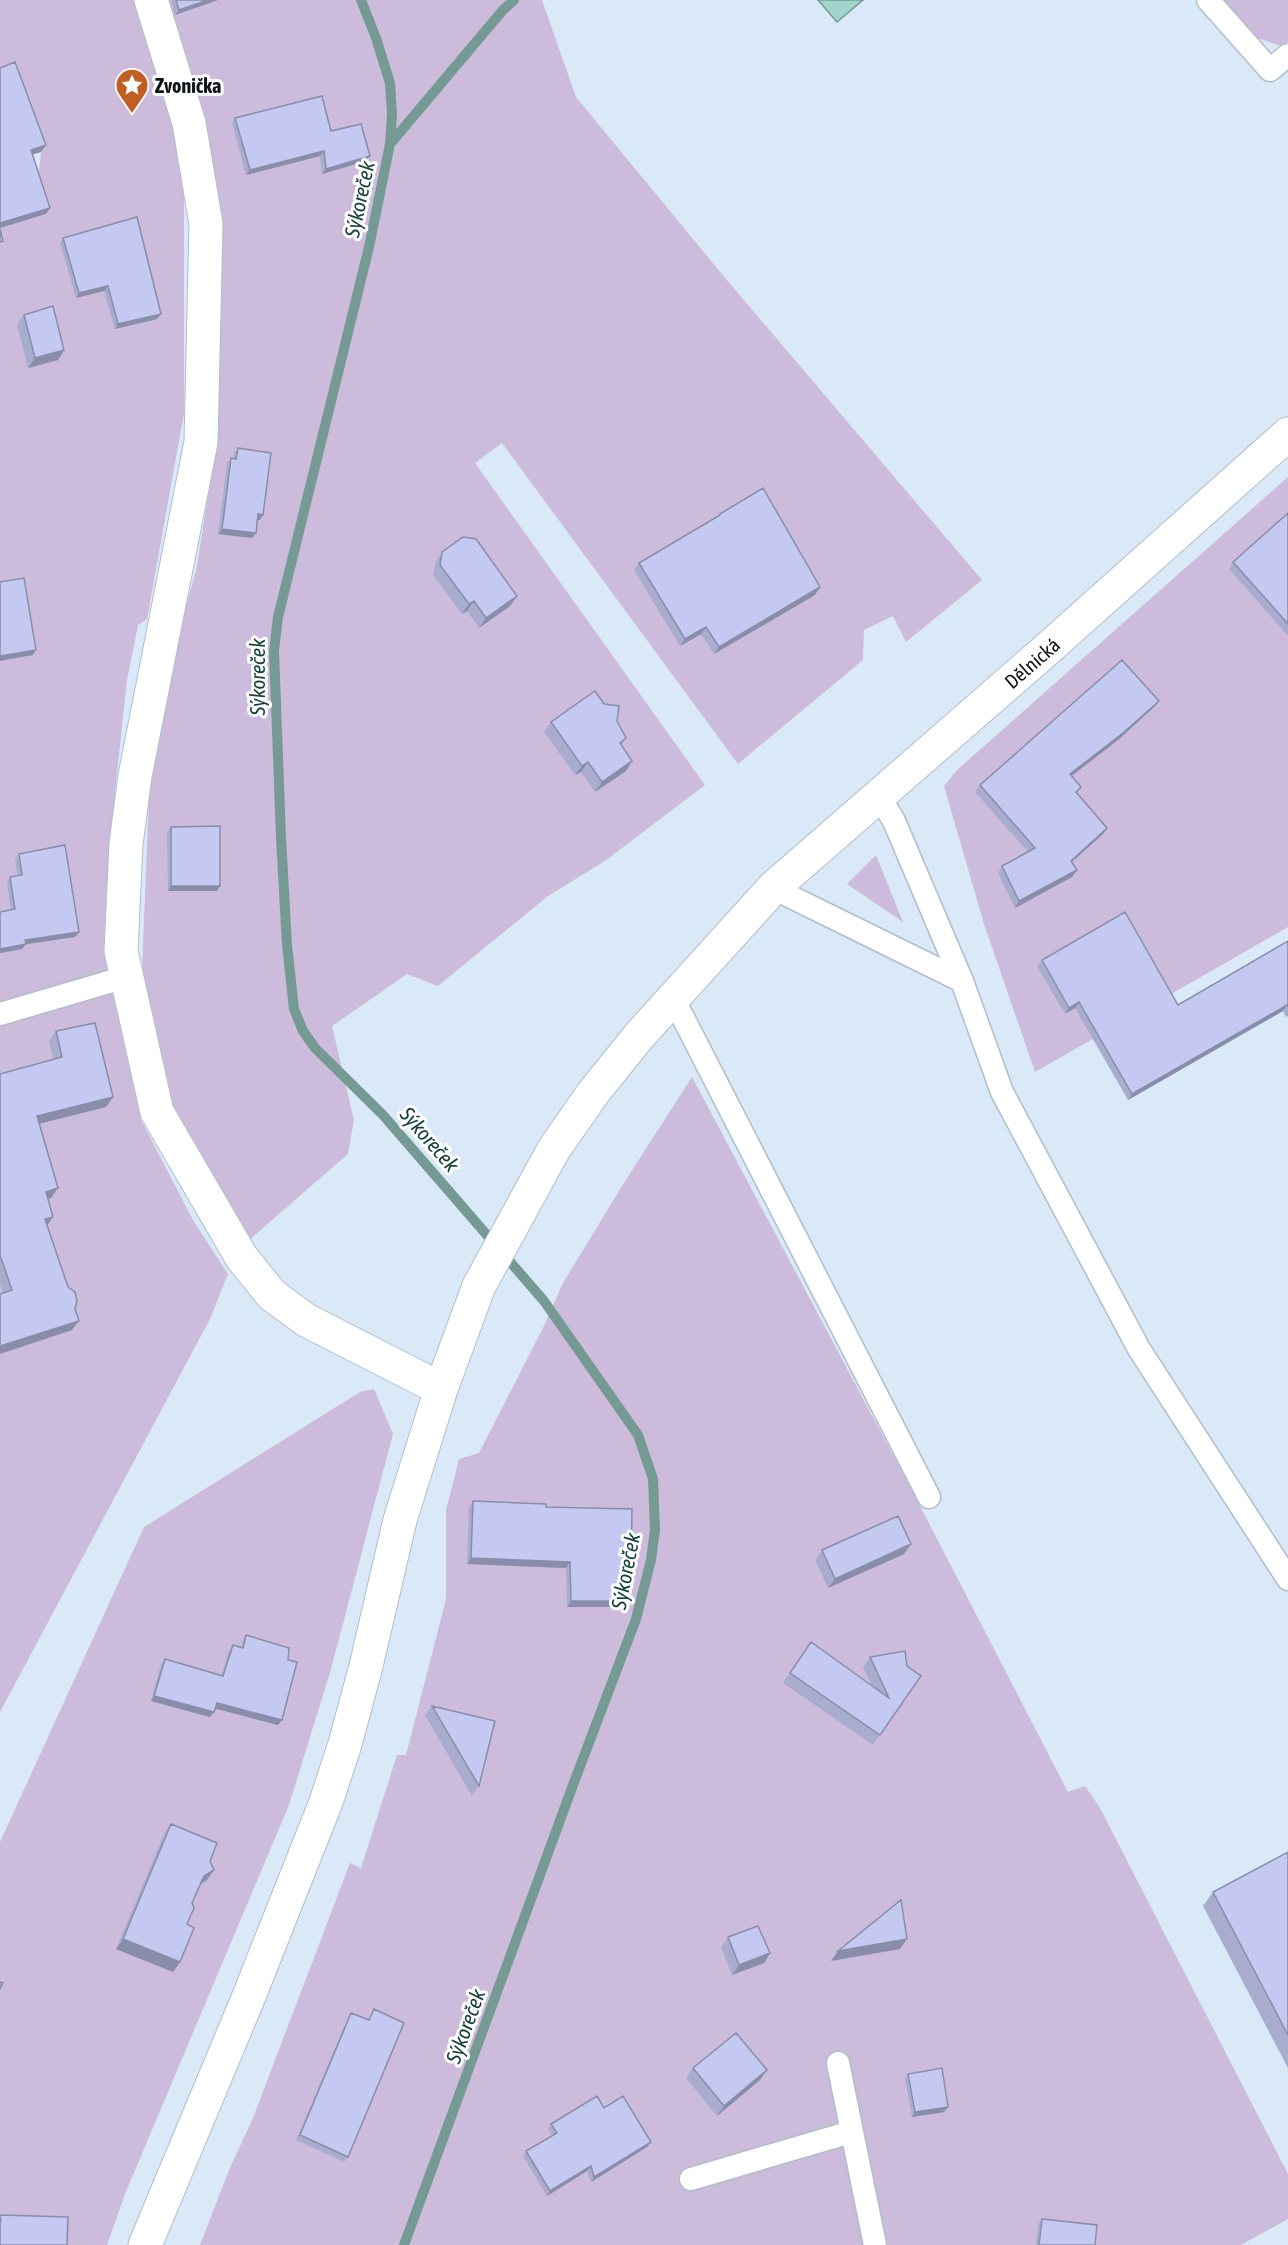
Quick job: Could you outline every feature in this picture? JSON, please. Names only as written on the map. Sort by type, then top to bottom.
[{"type":"street","points":[[151,0],[189,123],[206,224],[201,442],[135,776],[126,844],[121,951],[126,977],[157,1112],[242,1258],[272,1295],[306,1320],[441,1389]]},
{"type":"street","name":"Dělnická","points":[[145,2245],[247,2001],[326,1802],[354,1711],[400,1520],[441,1389],[479,1286],[554,1149],[592,1093],[639,1036],[773,888],[1288,434]]},
{"type":"lane","points":[[1208,0],[1270,70],[1288,55]]},
{"type":"lane","points":[[879,796],[894,821],[962,981],[1002,1092],[1139,1348],[1288,1579]]},
{"type":"lane","points":[[773,888],[962,981]]},
{"type":"lane","points":[[0,1014],[126,977]]},
{"type":"lane","points":[[673,998],[929,1497]]},
{"type":"lane","points":[[838,2063],[875,2245]]},
{"type":"lane","points":[[691,2179],[851,2132]]},
{"type":"shaded area","points":[[0,0],[133,0],[184,141],[184,413],[147,619],[138,625],[127,680],[106,898],[105,957],[141,1120],[194,1222],[228,1274],[210,1319],[0,1712],[0,203],[37,187],[41,152],[0,166]]},
{"type":"shaded area","points":[[161,0],[542,0],[576,97],[726,279],[982,580],[906,642],[893,616],[864,630],[863,660],[738,764],[502,443],[475,463],[705,785],[605,861],[548,896],[438,986],[407,974],[332,1026],[354,1120],[348,1154],[248,1241],[165,1115],[141,993],[150,771],[159,740],[174,648],[196,571],[218,435],[215,430],[220,365],[215,207],[208,133],[177,39]]},
{"type":"shaded area","points":[[818,0],[863,0],[837,22]]},
{"type":"shaded area","points":[[1213,0],[1288,0],[1288,42],[1281,46],[1248,35]]},
{"type":"shaded area","points":[[1288,477],[1288,927],[1035,1072],[984,924],[944,786],[957,770]]},
{"type":"shaded area","points":[[876,855],[903,922],[847,884]]},
{"type":"shaded area","points":[[692,1077],[918,1502],[1068,1792],[1085,1786],[1100,1808],[1288,2174],[1288,2219],[1241,2245],[200,2245],[229,2170],[253,2118],[350,1863],[361,1868],[397,1755],[406,1755],[446,1599],[446,1510],[459,1459],[479,1453],[543,1328],[563,1283]]},
{"type":"shaded area","points":[[374,1389],[393,1434],[331,1669],[289,1805],[125,2194],[107,2245],[0,2245],[0,1842],[144,1527],[360,1392]]},
{"type":"building","points":[[176,0],[208,0],[179,10]]},
{"type":"building","points":[[15,62],[46,145],[31,150],[50,208],[0,223],[0,68]]},
{"type":"building","points":[[322,96],[331,131],[361,124],[370,156],[326,169],[324,151],[250,170],[235,118]]},
{"type":"building","points":[[137,217],[161,314],[118,324],[108,286],[79,293],[63,238]]},
{"type":"building","points":[[53,306],[64,350],[35,358],[24,315]]},
{"type":"building","points":[[238,448],[271,453],[263,515],[258,514],[256,533],[222,529],[231,458],[236,459]]},
{"type":"building","points":[[763,488],[820,587],[719,647],[706,627],[685,639],[639,563]]},
{"type":"building","points":[[1288,513],[1288,624],[1233,562]]},
{"type":"building","points":[[463,537],[476,539],[517,596],[486,618],[474,601],[469,604],[440,565],[442,552]]},
{"type":"building","points":[[24,578],[36,650],[0,656],[0,582]]},
{"type":"building","points":[[1122,660],[1159,701],[1123,733],[1070,774],[1081,787],[1076,792],[1107,828],[1071,861],[1077,870],[1019,901],[1002,866],[1035,848],[980,785]]},
{"type":"building","points":[[595,691],[604,704],[619,706],[617,721],[626,738],[620,743],[632,761],[602,782],[588,762],[582,766],[551,722]]},
{"type":"building","points":[[220,826],[220,886],[171,886],[171,827]]},
{"type":"building","points":[[65,845],[79,932],[25,940],[26,944],[0,949],[0,912],[15,909],[10,877],[22,875],[19,854]]},
{"type":"building","points":[[1125,912],[1178,1005],[1288,941],[1288,1006],[1132,1094],[1079,1002],[1069,1008],[1042,960]]},
{"type":"building","points":[[95,1023],[113,1097],[37,1116],[58,1188],[46,1192],[53,1217],[45,1219],[68,1287],[75,1292],[77,1301],[75,1309],[79,1321],[0,1346],[0,1294],[12,1290],[0,1255],[0,1074],[62,1057],[56,1031]]},
{"type":"building","points":[[473,1501],[546,1504],[546,1507],[632,1509],[631,1565],[622,1601],[571,1601],[570,1562],[471,1558]]},
{"type":"building","points":[[898,1516],[911,1544],[835,1579],[822,1550]]},
{"type":"building","points":[[246,1635],[289,1648],[288,1660],[297,1662],[282,1720],[217,1703],[214,1712],[154,1696],[165,1659],[223,1676],[233,1645],[243,1648]]},
{"type":"building","points":[[811,1642],[889,1698],[870,1657],[905,1651],[907,1666],[921,1676],[880,1735],[790,1673]]},
{"type":"building","points":[[432,1706],[495,1721],[479,1786]]},
{"type":"building","points":[[171,1824],[217,1843],[210,1861],[214,1870],[204,1876],[192,1903],[194,1908],[187,1924],[194,1928],[180,1962],[123,1939]]},
{"type":"building","points":[[1288,1852],[1288,2035],[1213,1892]]},
{"type":"building","points":[[901,1900],[907,1939],[838,1951]]},
{"type":"building","points":[[758,1926],[770,1953],[739,1965],[728,1937]]},
{"type":"building","points":[[374,2009],[404,2023],[348,2157],[300,2135],[351,2013],[369,2020]]},
{"type":"building","points":[[736,2033],[767,2070],[724,2106],[693,2068]]},
{"type":"building","points":[[942,2068],[948,2107],[915,2112],[908,2074]]},
{"type":"building","points":[[597,2096],[604,2108],[623,2096],[651,2142],[594,2177],[591,2166],[550,2191],[526,2151],[557,2133],[551,2124]]},
{"type":"building","points":[[0,2215],[68,2217],[67,2245],[0,2245]]},
{"type":"building","points":[[1042,2219],[1097,2225],[1095,2245],[1039,2245]]},
{"type":"waterway","name":"Sýkoreček","points":[[361,0],[390,83],[392,114],[390,144],[369,247],[278,617],[274,651],[287,945],[294,1009],[303,1031],[315,1048],[383,1115],[544,1301],[638,1435],[653,1479],[655,1530],[651,1560],[636,1619],[404,2245]]},
{"type":"waterway","points":[[390,144],[503,10],[514,0]]},
{"type":"place","name":"Zvonička","points":[[132,114]]}]
